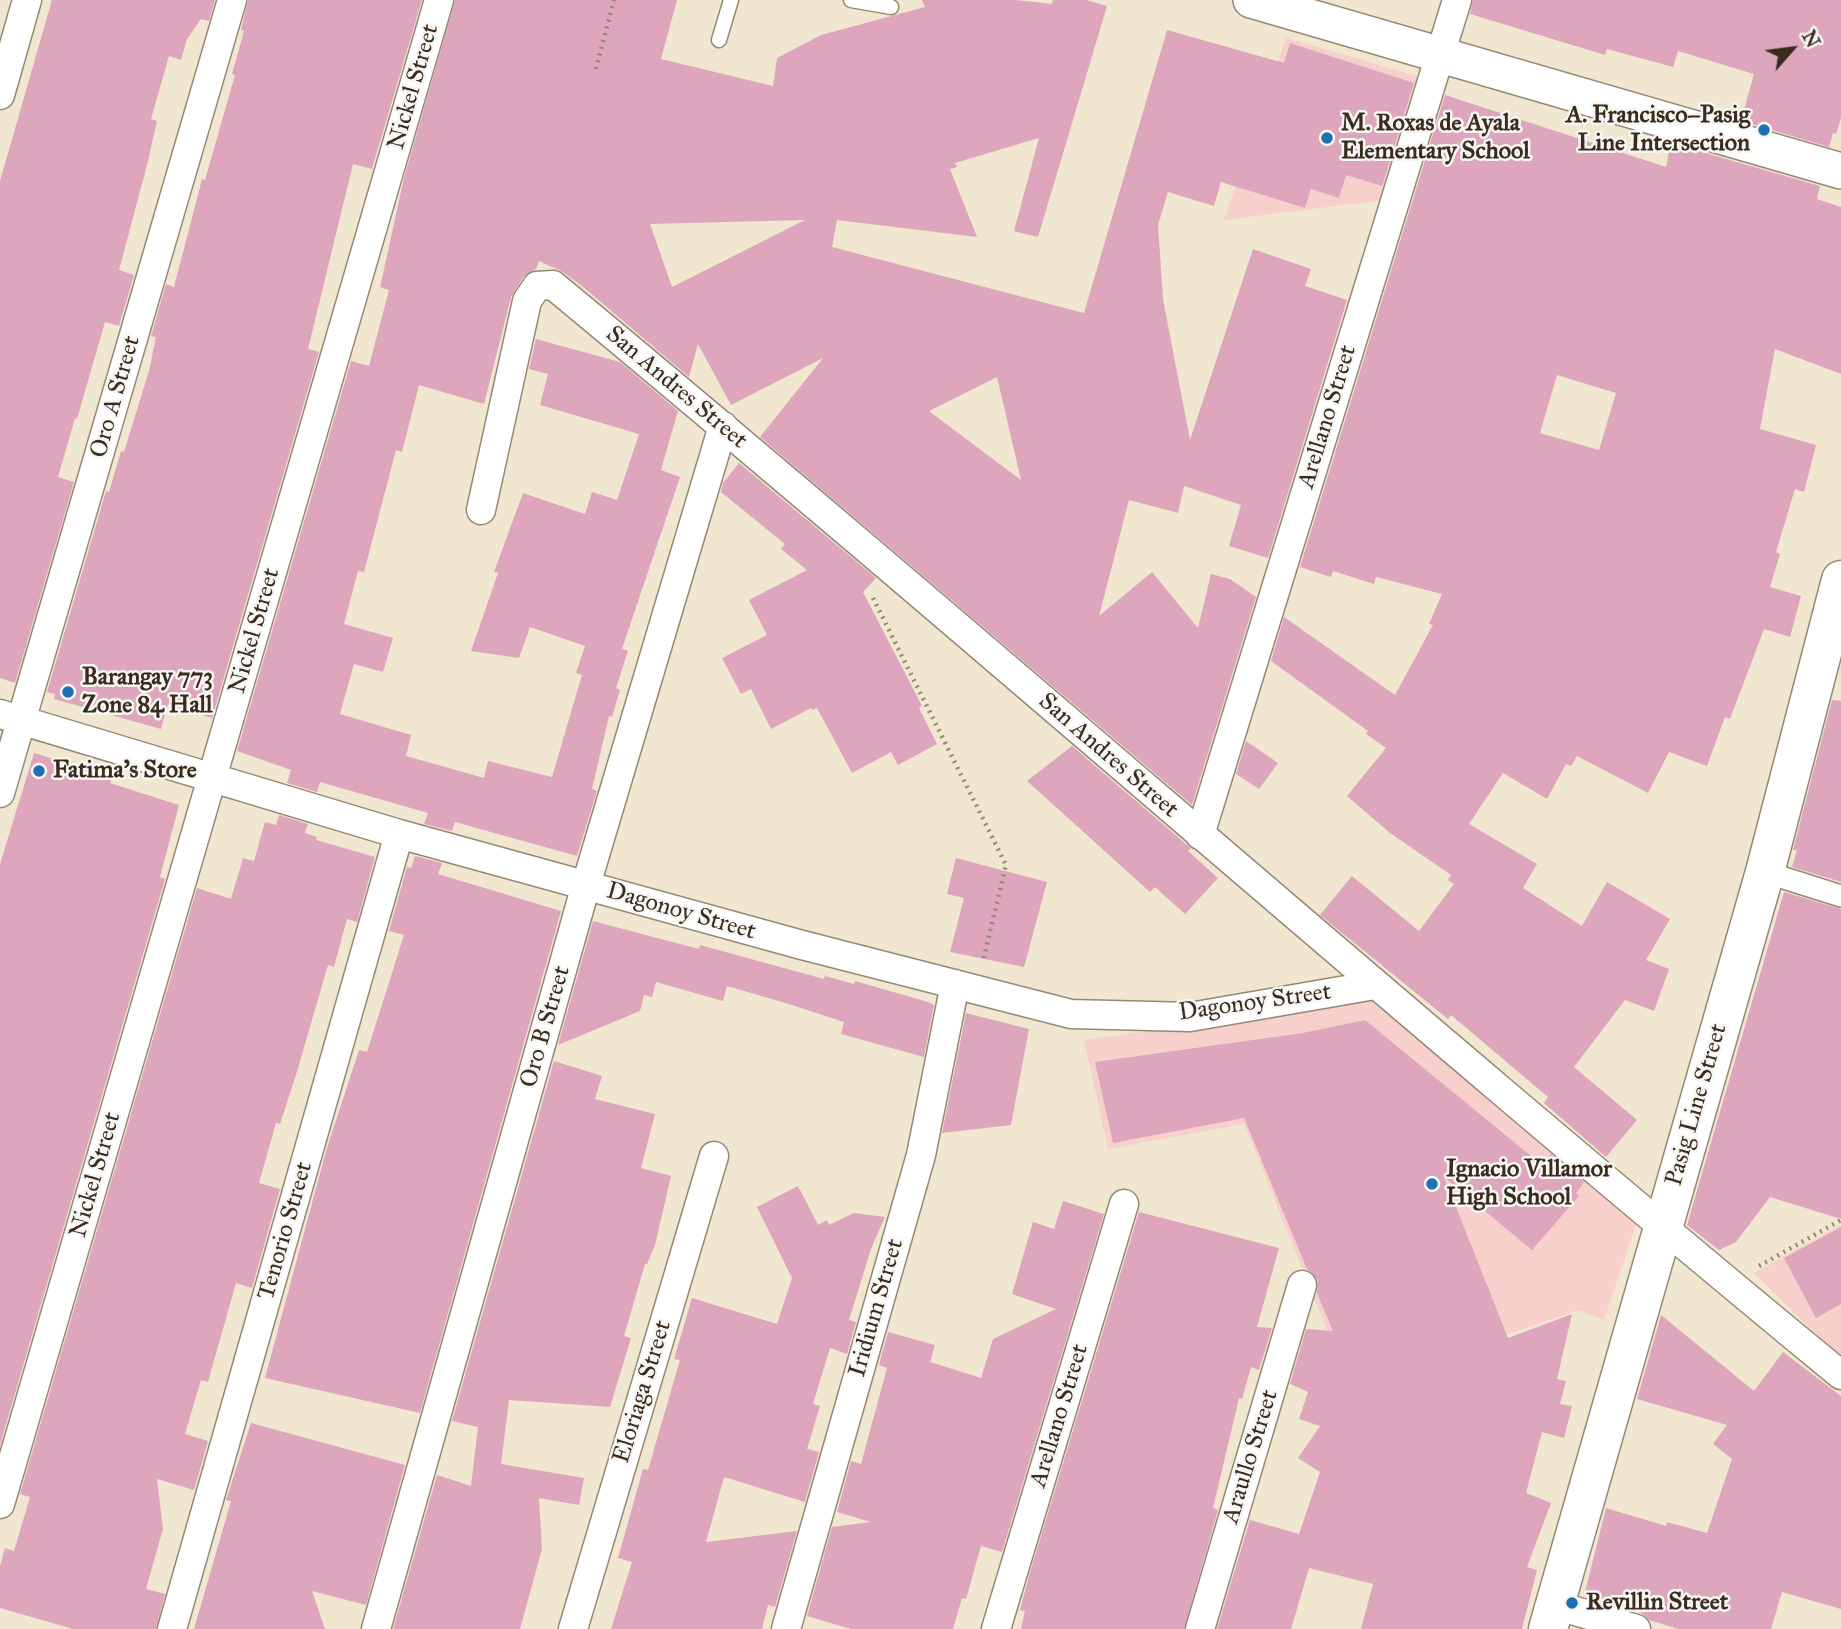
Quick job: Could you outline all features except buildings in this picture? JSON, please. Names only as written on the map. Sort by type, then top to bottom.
[{"type":"main road","name":"Pasig Line Street","points":[[1552,1617],[1661,1227],[1765,872],[1841,580]]},
{"type":"street","points":[[0,95],[27,0]]},
{"type":"street","name":"Oro A Street","points":[[0,793],[11,718],[232,0]]},
{"type":"street","name":"Nickel Street","points":[[0,1504],[439,0]]},
{"type":"street","points":[[1251,0],[1841,171]]},
{"type":"street","name":"Arellano Street","points":[[1199,835],[1457,0]]},
{"type":"street","name":"San Andres Street","points":[[481,510],[527,301],[537,286],[553,285],[723,426],[1375,985],[1841,1375]]},
{"type":"street","name":"Oro B Street","points":[[376,1629],[586,886],[723,426]]},
{"type":"street","name":"Dagonoy Street","points":[[11,718],[399,834],[965,987],[1071,1013],[1190,1017],[1375,985]]},
{"type":"street","name":"Tenorio Street","points":[[172,1629],[399,834]]},
{"type":"street","points":[[1765,872],[1841,896]]},
{"type":"street","name":"Iridium Street","points":[[786,1629],[921,1155],[965,987]]},
{"type":"street","name":"Eloriaga Street","points":[[573,1629],[714,1156]]},
{"type":"street","name":"Arellano Street","points":[[996,1629],[1124,1204]]},
{"type":"street","name":"Araullo Street","points":[[1199,1629],[1302,1284]]},
{"type":"street","points":[[1552,1617],[1636,1629]]},
{"type":"lane","points":[[719,40],[731,0]]},
{"type":"lane","points":[[852,0],[891,7]]},
{"type":"path","points":[[596,69],[614,0]]},
{"type":"path","points":[[869,551],[858,569],[1006,866],[965,987]]},
{"type":"path","points":[[1729,1283],[1841,1220]]},
{"type":"shaded area","name":"M. Roxas de Ayala Elementary School","points":[[1286,38],[1421,77],[1384,200],[1224,220]]},
{"type":"shaded area","name":"Ignacio Villamor High School","points":[[1377,999],[1638,1219],[1604,1320],[1579,1310],[1350,1387],[1244,1124],[1108,1149],[1084,1040]]},
{"type":"shaded area","points":[[1841,1225],[1841,1356],[1839,1357],[1754,1273]]},
{"type":"place","name":"A. Francisco–Pasig Line Intersection","points":[[1764,130]]},
{"type":"place","name":"M. Roxas de Ayala Elementary School","points":[[1327,138]]},
{"type":"place","name":"Barangay 773 Zone 84 Hall","points":[[68,692]]},
{"type":"place","name":"Fatima's Store","points":[[39,771]]},
{"type":"place","name":"Ignacio Villamor High School","points":[[1432,1184]]},
{"type":"place","name":"Revillin Street","points":[[1572,1603]]}]
